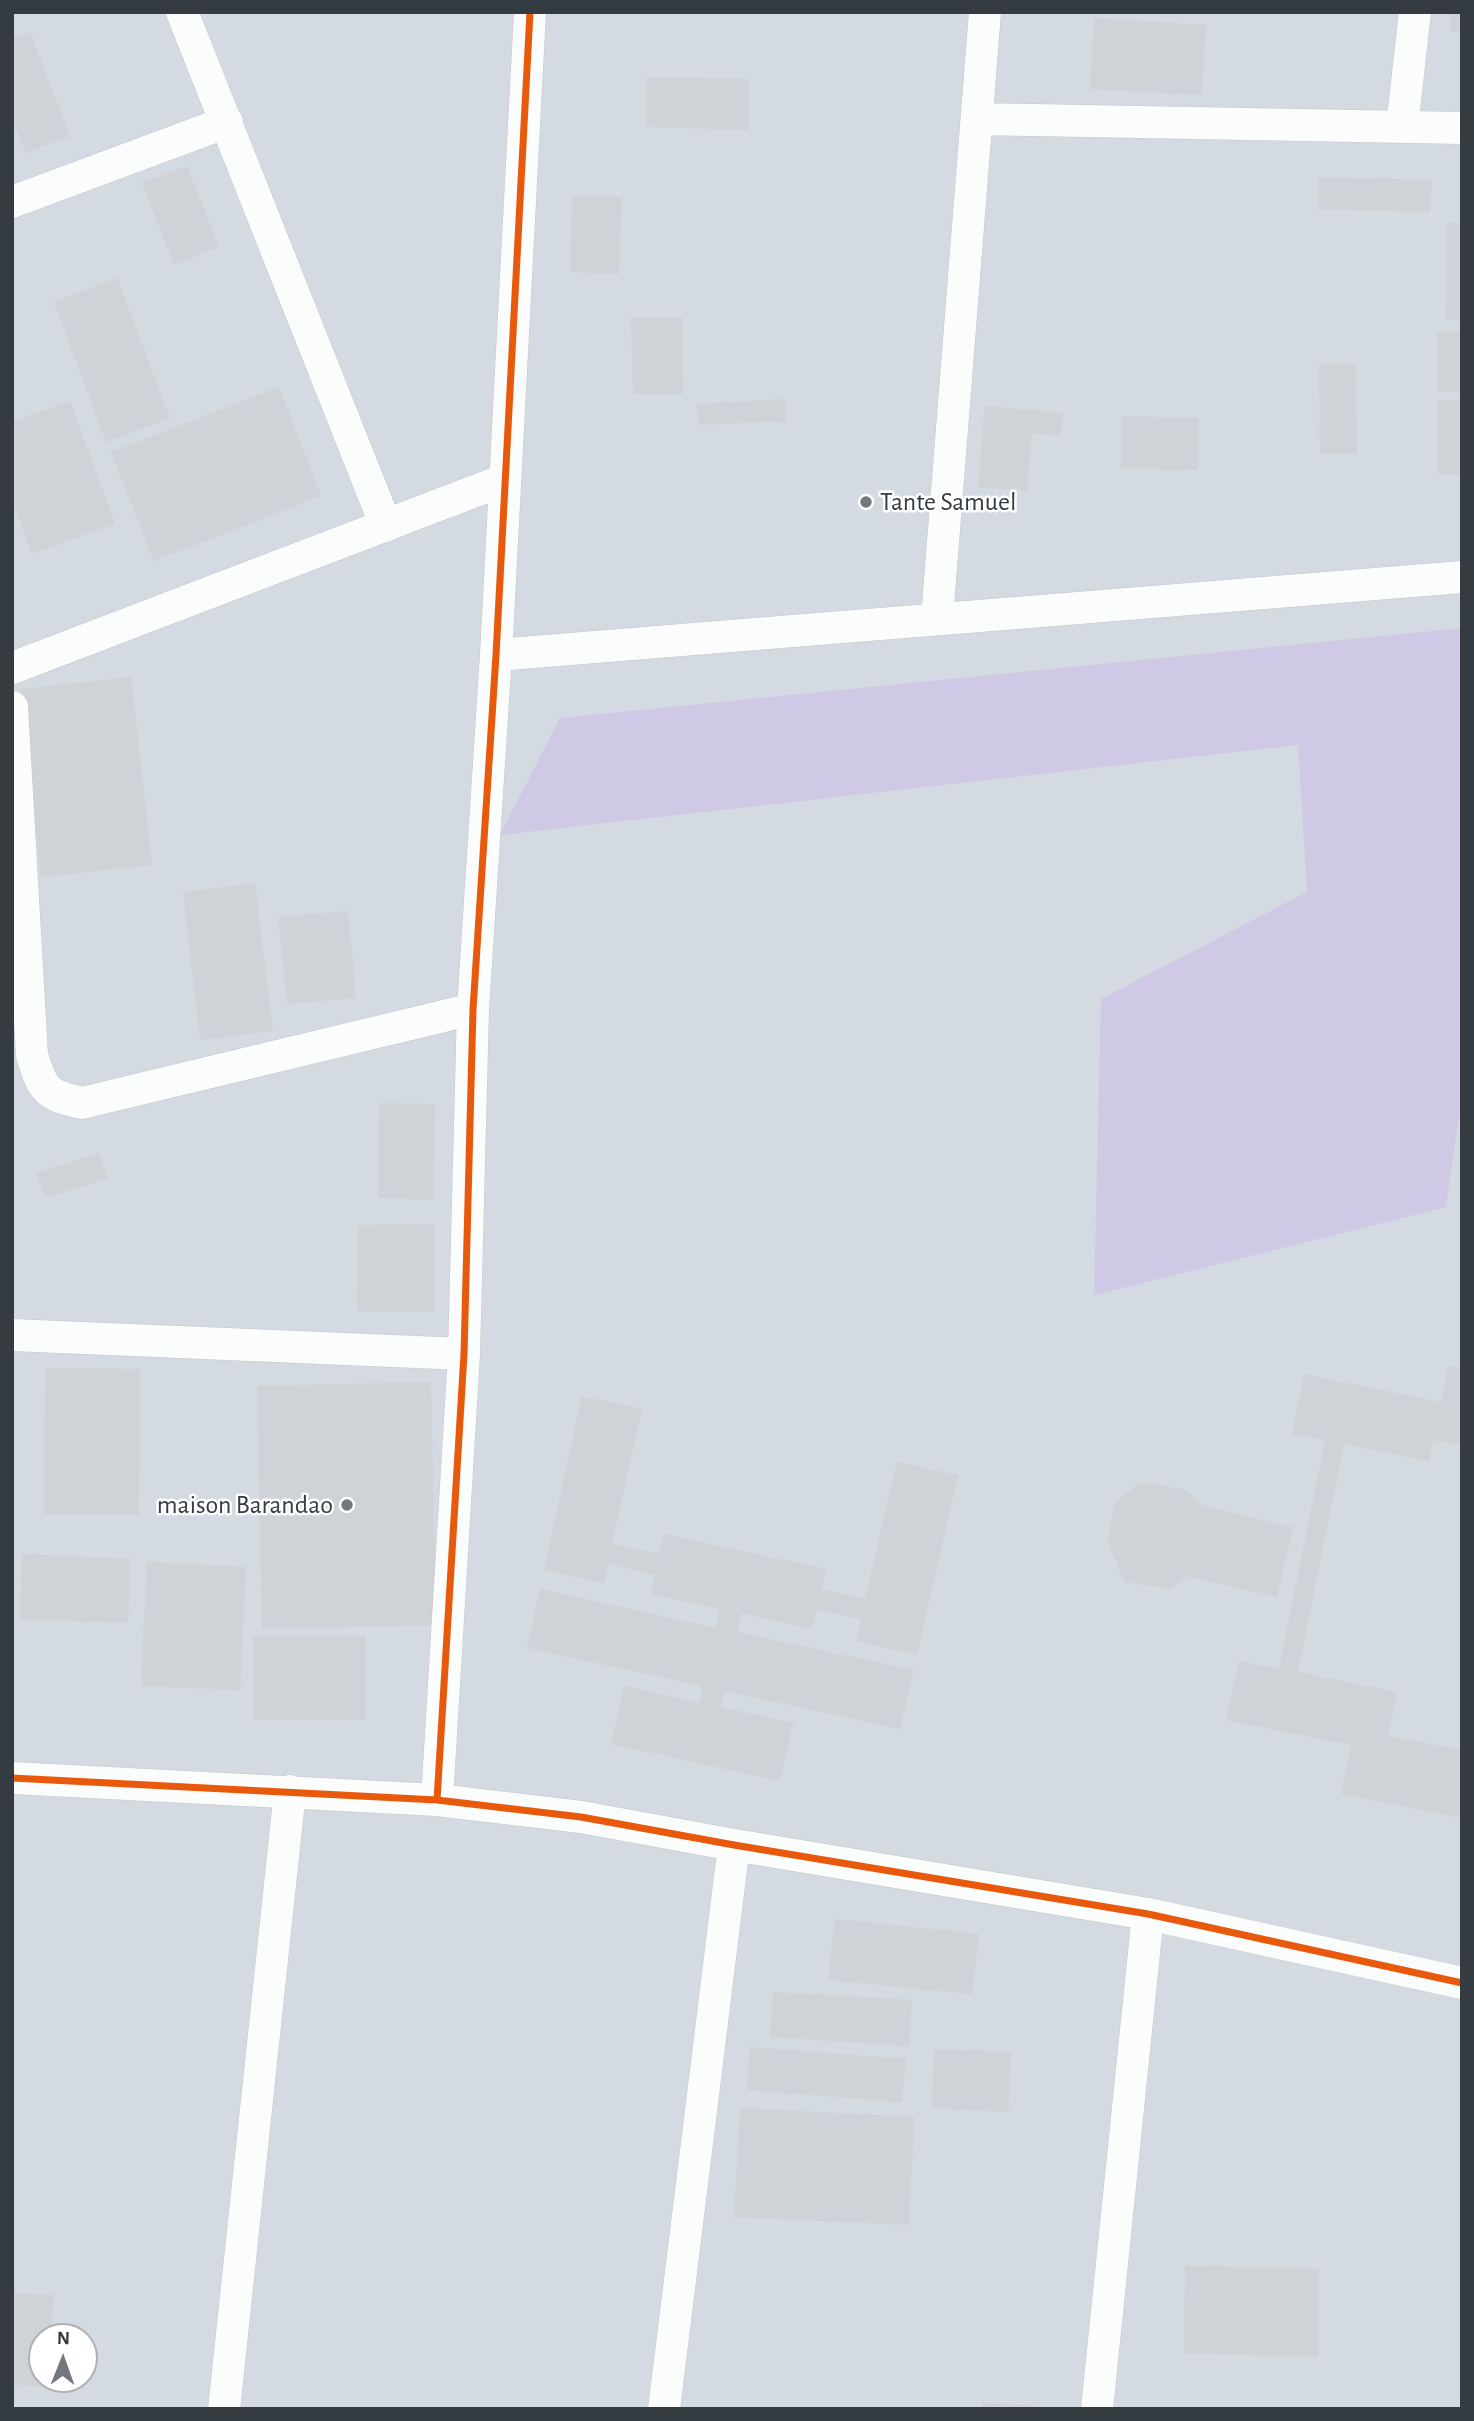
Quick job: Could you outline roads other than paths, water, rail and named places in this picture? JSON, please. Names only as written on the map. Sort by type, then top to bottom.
[{"type":"street","points":[[183,12],[386,526]]},
{"type":"street","points":[[437,1800],[464,1354],[473,1009],[530,12]]},
{"type":"street","points":[[937,618],[985,12]]},
{"type":"street","points":[[1402,127],[1415,12]]},
{"type":"street","points":[[978,119],[1462,128]]},
{"type":"street","points":[[12,202],[227,122]]},
{"type":"street","points":[[12,667],[505,480]]},
{"type":"street","points":[[495,654],[1462,577]]},
{"type":"street","points":[[12,707],[32,1055],[40,1079],[55,1097],[82,1103],[473,1009]]},
{"type":"street","points":[[12,1335],[464,1354]]},
{"type":"street","points":[[12,1778],[437,1800],[581,1817],[1148,1914],[1462,1983]]},
{"type":"street","points":[[224,2409],[290,1791]]},
{"type":"street","points":[[664,2409],[734,1845]]},
{"type":"street","points":[[1097,2409],[1148,1914]]},
{"type":"place","name":"Tante Samuel","points":[[866,502]]},
{"type":"place","name":"maison Barandao","points":[[347,1505]]}]
